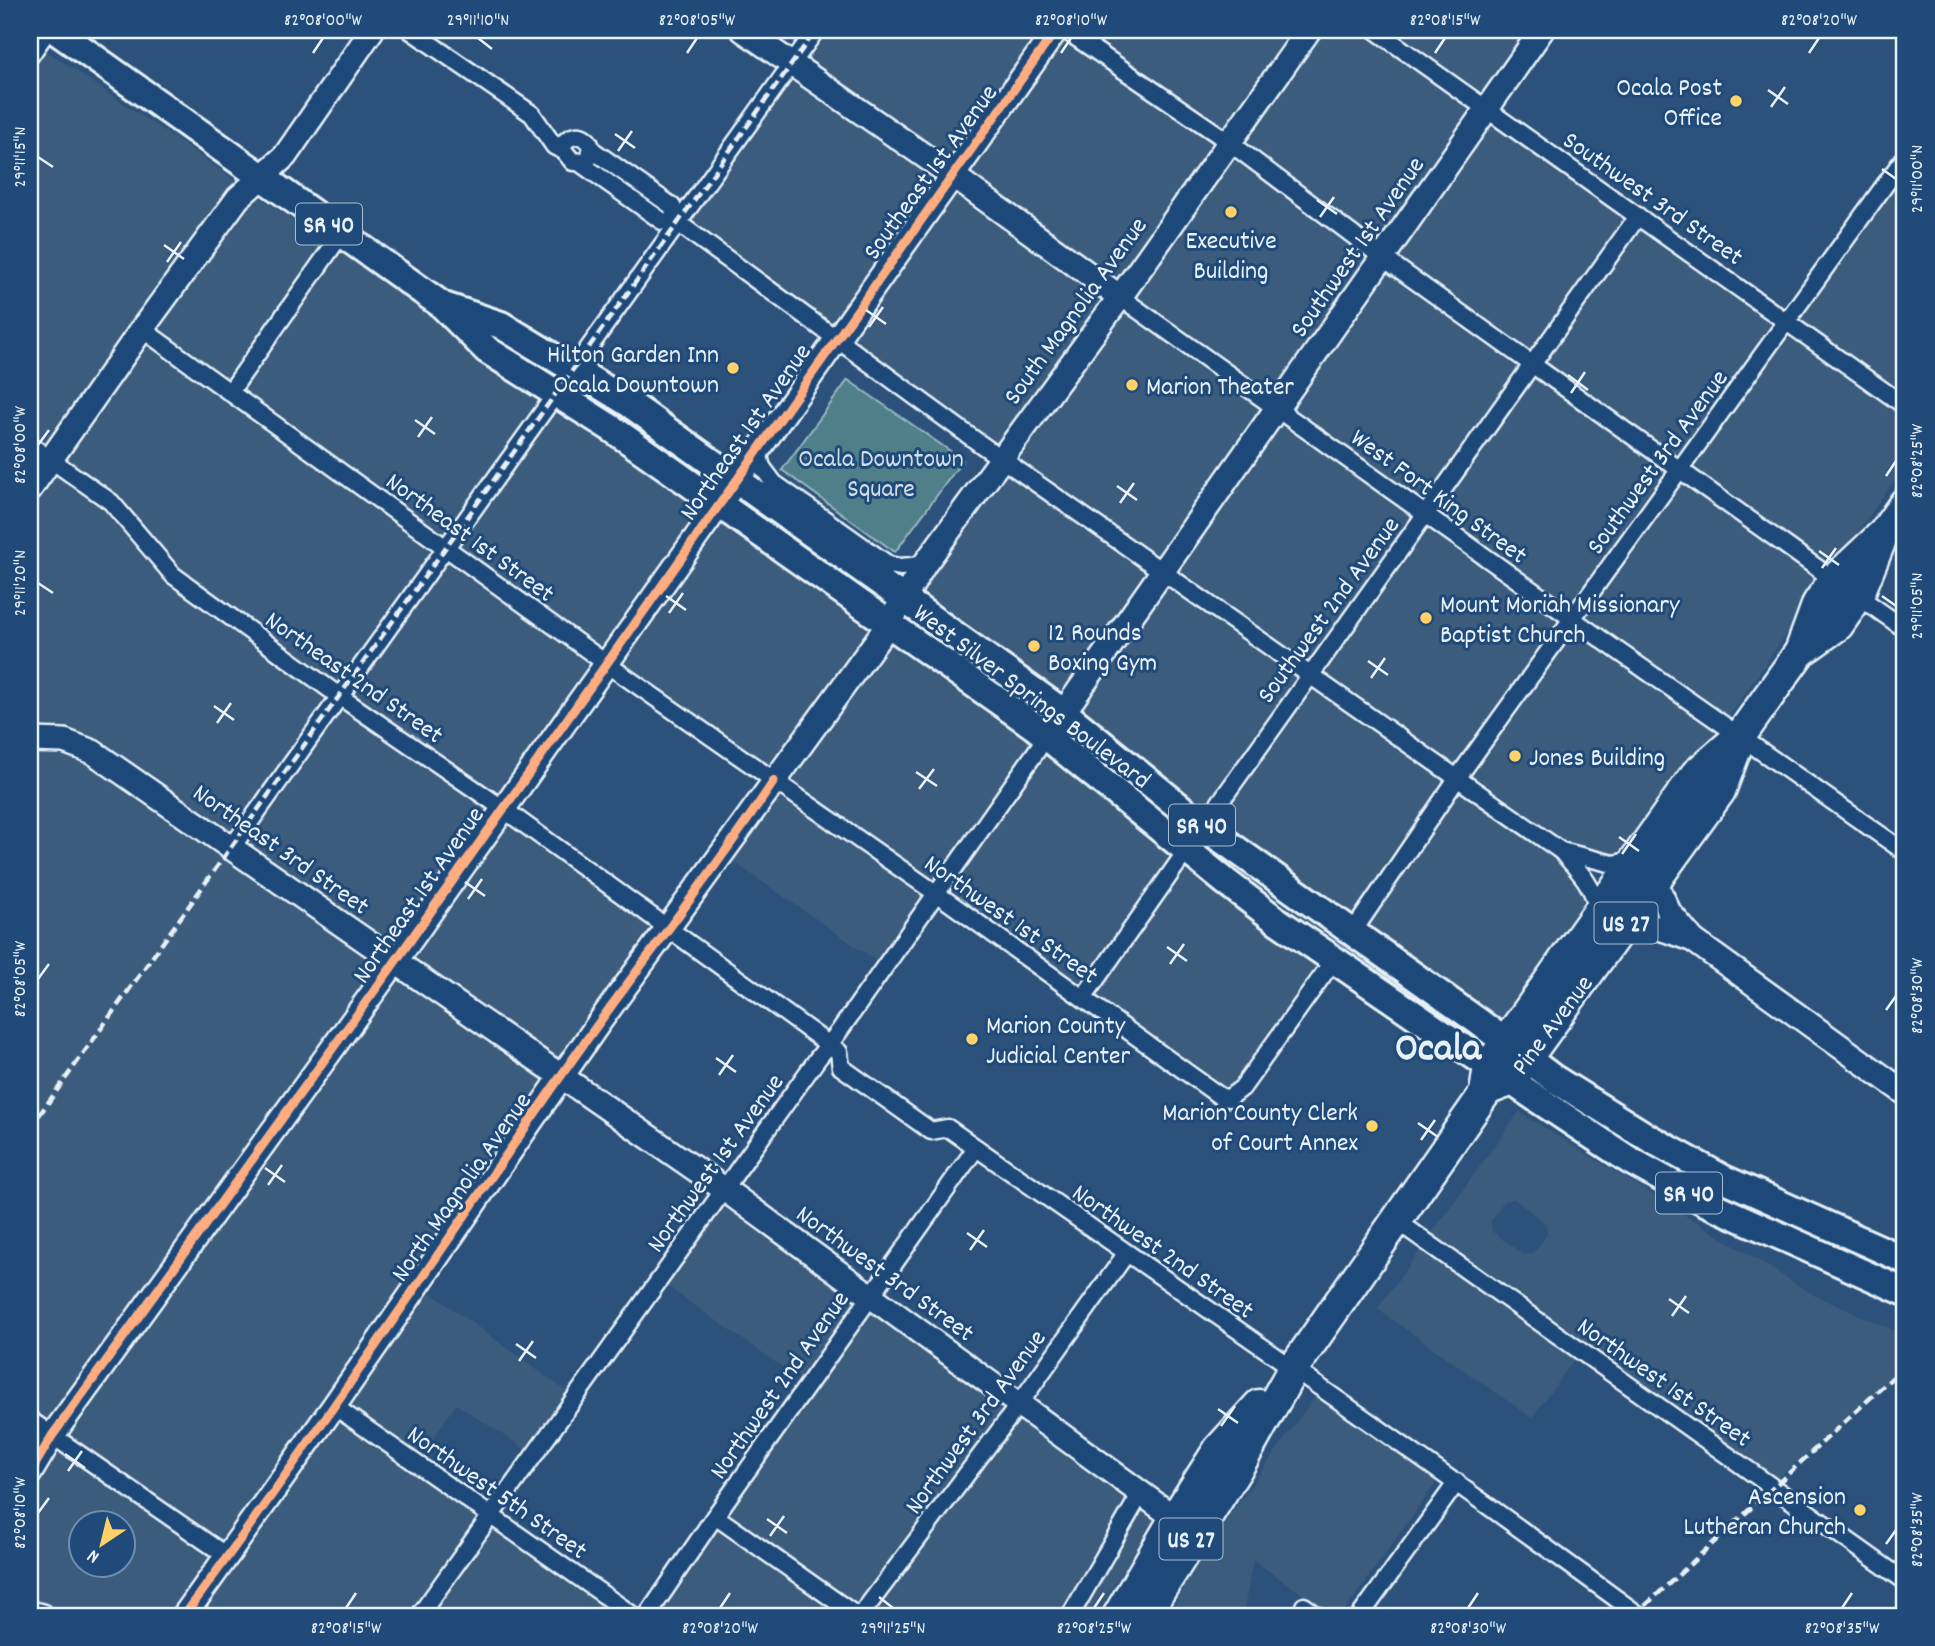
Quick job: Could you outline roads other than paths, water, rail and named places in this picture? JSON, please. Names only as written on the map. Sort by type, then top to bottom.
[{"type":"highway","name":"Pine Avenue","points":[[1144,1616],[1240,1464],[1293,1369],[1504,1067],[1598,911],[1696,774],[1741,735],[1800,652],[1838,625],[1846,588],[1905,503]]},
{"type":"highway","name":"Pine Avenue","points":[[1504,1067],[1620,931],[1720,791],[1741,735]]},
{"type":"highway","name":"Pine Avenue","points":[[1118,1616],[1219,1449],[1293,1369]]},
{"type":"main road","name":"SR 40","points":[[55,30],[442,305],[487,350],[611,428],[888,625]]},
{"type":"main road","points":[[30,489],[238,198],[285,156],[372,30]]},
{"type":"main road","points":[[743,30],[952,175],[1120,297]]},
{"type":"main road","name":"Southeast 1st Avenue","points":[[836,337],[1056,30]]},
{"type":"main road","name":"South Magnolia Avenue","points":[[888,625],[924,565],[1120,297],[1309,30]]},
{"type":"main road","name":"Southwest 1st Avenue","points":[[1047,736],[1542,30]]},
{"type":"main road","name":"SR 40","points":[[442,305],[501,325],[627,402],[904,599]]},
{"type":"main road","name":"Northeast 1st Avenue","points":[[30,1473],[52,1436],[396,960],[836,337]]},
{"type":"main road","name":"West Silver Springs Boulevard","points":[[904,599],[1063,712],[1203,826],[1352,933],[1504,1067],[1629,1160],[1707,1203],[1905,1292]]},
{"type":"main road","name":"West Silver Springs Boulevard","points":[[888,625],[1047,736],[1236,890],[1333,961],[1504,1067],[1553,1078],[1687,1160],[1766,1199],[1905,1260]]},
{"type":"main road","name":"North Magnolia Avenue","points":[[184,1616],[228,1558],[562,1075],[888,625]]},
{"type":"main road","name":"Northeast 3rd Street","points":[[30,740],[64,741],[93,752],[562,1075]]},
{"type":"main road","points":[[1118,792],[1142,805],[1176,830],[1203,826]]},
{"type":"main road","points":[[1187,850],[1214,851],[1251,875],[1278,881]]},
{"type":"main road","points":[[1655,882],[1669,912],[1693,940],[1905,1093]]},
{"type":"main road","points":[[1620,931],[1641,925],[1662,928],[1693,940]]},
{"type":"main road","name":"Northwest 3rd Street","points":[[562,1075],[724,1189],[1175,1518]]},
{"type":"main road","points":[[30,1613],[42,1616]]},
{"type":"street","points":[[30,56],[48,30]]},
{"type":"street","points":[[410,30],[532,114],[554,146],[564,151]]},
{"type":"street","points":[[232,847],[816,30]]},
{"type":"street","points":[[1065,30],[1229,142],[1382,257],[1905,629]]},
{"type":"street","name":"Southwest 3rd Street","points":[[1375,30],[1905,406]]},
{"type":"street","points":[[580,163],[587,161],[591,149],[589,141],[574,135],[563,144],[567,157],[580,163],[662,221],[678,223],[1000,458],[1562,851],[1592,889],[1598,911]]},
{"type":"street","points":[[591,149],[672,206],[678,223]]},
{"type":"street","name":"Southwest 3rd Avenue","points":[[1352,933],[1458,778],[1786,321],[1900,177],[1905,157]]},
{"type":"street","name":"Southwest 2nd Avenue","points":[[1203,826],[1639,216]]},
{"type":"street","points":[[230,392],[342,233]]},
{"type":"street","name":"West Fort King Street","points":[[1120,297],[1905,852]]},
{"type":"street","name":"Northeast 1st Street","points":[[142,329],[607,664],[774,780]]},
{"type":"street","name":"Northeast 2nd Street","points":[[30,444],[111,502],[173,575],[668,929]]},
{"type":"street","points":[[757,449],[762,467],[774,483],[879,558],[894,567],[924,565]]},
{"type":"street","name":"Northwest 1st Avenue","points":[[419,1616],[937,894],[1047,736]]},
{"type":"street","name":"Northwest 1st Street","points":[[774,780],[1221,1097],[1229,1098],[1242,1088],[1333,961]]},
{"type":"street","points":[[1083,998],[1187,850]]},
{"type":"street","points":[[1562,851],[1613,864],[1634,860]]},
{"type":"street","name":"Northwest 2nd Street","points":[[668,929],[839,1052],[841,1067],[931,1131],[948,1128],[1457,1482],[1640,1616]]},
{"type":"street","name":"Northwest 2nd Avenue","points":[[647,1616],[869,1296],[976,1148]]},
{"type":"street","name":"Northwest 1st Street","points":[[1397,1221],[1905,1581]]},
{"type":"street","name":"Northwest 3rd Avenue","points":[[859,1616],[1020,1403],[1126,1254]]},
{"type":"street","name":"Northwest 5th Street","points":[[334,1406],[634,1616]]},
{"type":"street","points":[[30,1420],[228,1558]]},
{"type":"street","points":[[1360,1616],[1457,1482]]},
{"type":"street","points":[[1070,1616],[1141,1493]]},
{"type":"street","points":[[715,1516],[859,1616]]},
{"type":"railway","points":[[30,1128],[816,30]]},
{"type":"railway","points":[[1634,1616],[1905,1366]]},
{"type":"place","name":"Ocala Post Office","points":[[1736,101]]},
{"type":"place","name":"Executive Building","points":[[1231,212]]},
{"type":"place","name":"Hilton Garden Inn Ocala Downtown","points":[[733,368]]},
{"type":"place","name":"Marion Theater","points":[[1132,385]]},
{"type":"place","name":"Mount Moriah Missionary Baptist Church","points":[[1426,618]]},
{"type":"place","name":"12 Rounds Boxing Gym","points":[[1034,646]]},
{"type":"place","name":"Jones Building","points":[[1515,756]]},
{"type":"place","name":"Marion County Judicial Center","points":[[972,1039]]},
{"type":"place","name":"Marion County Clerk of Court Annex","points":[[1372,1126]]},
{"type":"place","name":"Ascension Lutheran Church","points":[[1860,1510]]},
{"type":"district","name":"Ocala","points":[[1438,1045]]},
{"type":"park label","name":"Ocala Downtown Square","points":[[881,472]]}]
